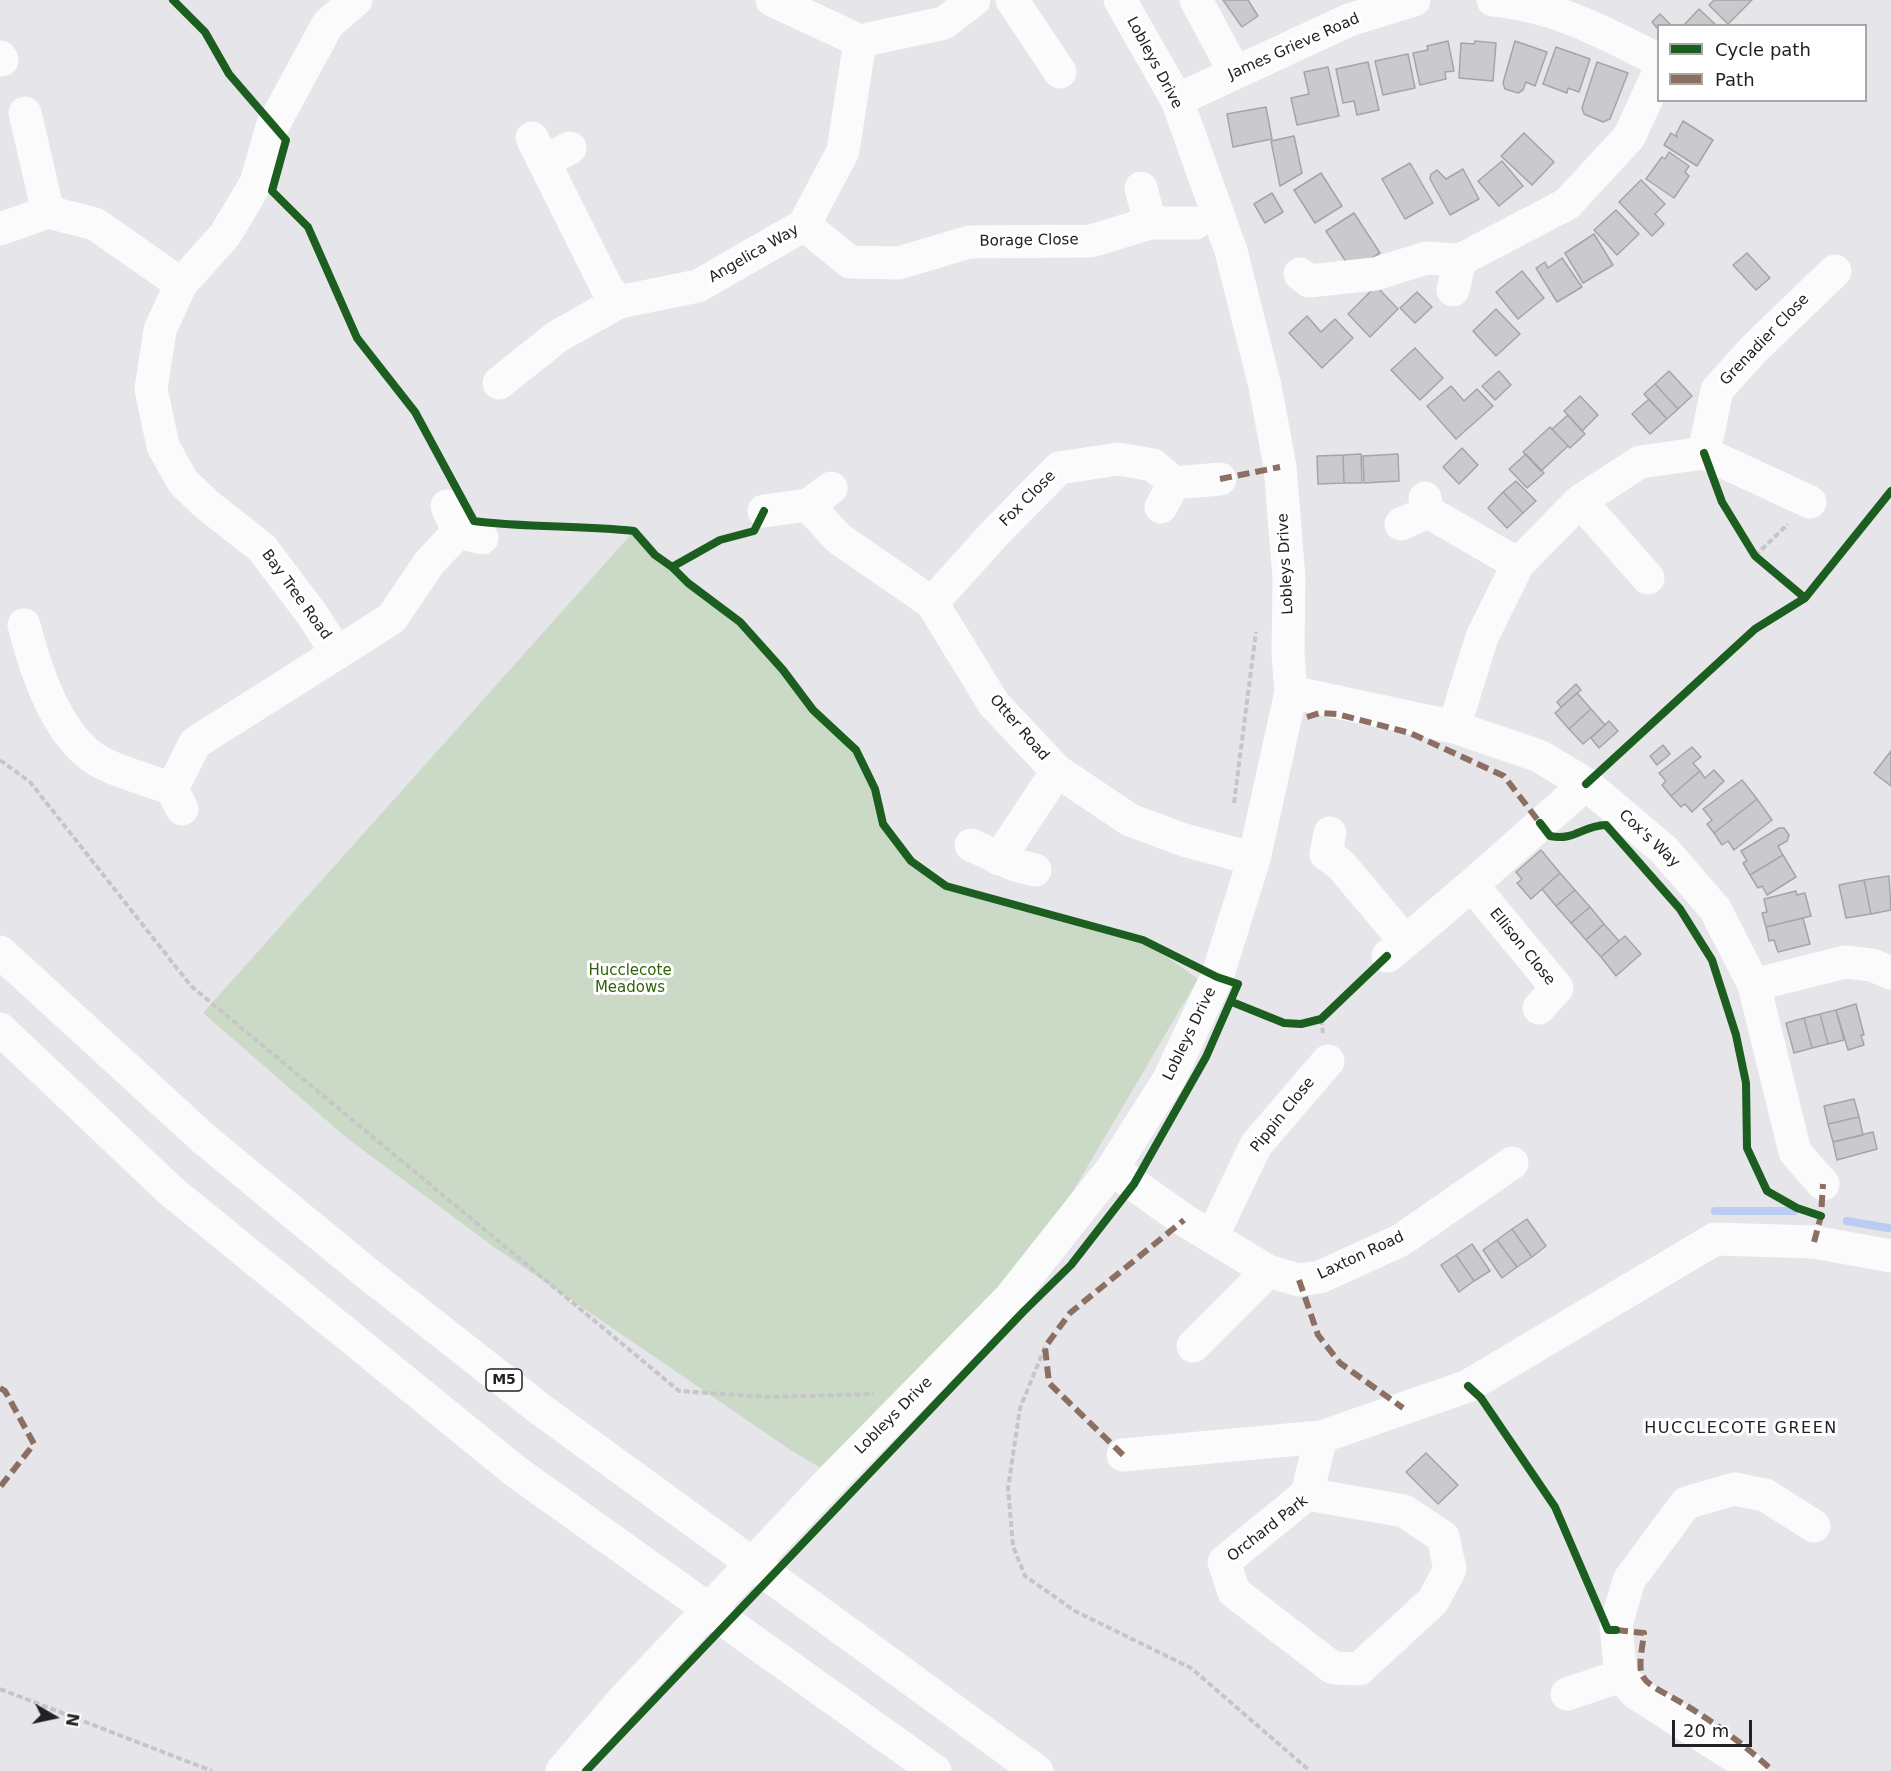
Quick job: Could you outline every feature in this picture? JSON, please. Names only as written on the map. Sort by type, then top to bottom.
[{"type":"main road","name":"Bay Tree Road","points":[[24,625],[43,689],[65,725],[89,755],[177,799],[195,743],[337,653],[311,613],[262,548],[206,504],[183,482],[163,446],[151,390],[160,330],[181,284],[225,235],[256,183],[272,127],[328,24],[356,0]]},
{"type":"main road","points":[[772,0],[860,41],[944,23],[974,0]]},
{"type":"main road","points":[[1012,0],[1060,72]]},
{"type":"main road","name":"Lobleys Drive","points":[[562,1771],[625,1698],[834,1477],[1010,1298],[1112,1170],[1169,1079],[1217,978],[1254,859],[1291,692],[1288,655],[1289,577],[1280,467],[1265,386],[1231,251],[1177,100],[1120,0]]},
{"type":"main road","points":[[1196,0],[1235,74]]},
{"type":"main road","name":"James Grieve Road","points":[[1177,100],[1349,20],[1414,0]]},
{"type":"main road","points":[[1492,0],[1587,11],[1657,59]]},
{"type":"main road","name":"Angelica Way","points":[[499,383],[558,336],[619,302],[698,286],[804,225],[843,151],[860,41]]},
{"type":"main road","points":[[1300,274],[1309,281],[1337,279],[1375,274],[1426,258],[1457,275],[1567,204],[1629,137],[1657,78]]},
{"type":"main road","points":[[25,113],[48,212]]},
{"type":"main road","points":[[549,149],[607,288],[619,302]]},
{"type":"main road","points":[[1141,188],[1150,223]]},
{"type":"main road","points":[[0,229],[48,212],[95,224],[181,284]]},
{"type":"main road","name":"Borage Close","points":[[804,225],[850,262],[899,263],[969,242],[1091,240],[1150,223],[1195,223]]},
{"type":"main road","name":"Grenadier Close","points":[[1704,453],[1717,390],[1754,349],[1835,271]]},
{"type":"main road","points":[[1454,726],[1482,637],[1518,564],[1580,501],[1640,462],[1704,453],[1810,502]]},
{"type":"main road","name":"Fox Close","points":[[932,603],[995,532],[1059,468],[1118,459],[1153,465],[1168,495],[1220,479]]},
{"type":"main road","name":"Otter Road","points":[[764,511],[820,496],[838,538],[932,603],[994,704],[1057,771],[1130,820],[1184,840],[1254,859]]},
{"type":"main road","points":[[1580,501],[1648,578]]},
{"type":"main road","points":[[1418,511],[1518,564]]},
{"type":"main road","points":[[337,653],[392,618],[429,563],[462,525]]},
{"type":"main road","name":"Cox's Way","points":[[1291,692],[1454,726],[1539,756],[1586,784],[1664,850],[1692,879],[1715,909],[1754,985],[1789,1155],[1822,1184]]},
{"type":"main road","points":[[1035,870],[985,852],[1057,771]]},
{"type":"main road","points":[[1330,832],[1326,854],[1340,864],[1396,949],[1586,784]]},
{"type":"main road","name":"Ellison Close","points":[[1472,885],[1556,991]]},
{"type":"main road","name":"M5","points":[[0,952],[204,1139],[363,1270],[540,1408],[1037,1771]]},
{"type":"main road","points":[[1754,985],[1845,962],[1872,965],[1891,973]]},
{"type":"main road","points":[[0,1029],[171,1191],[515,1471],[935,1771]]},
{"type":"main road","name":"Pippin Close","points":[[1212,1237],[1256,1145],[1328,1060]]},
{"type":"main road","name":"Laxton Road","points":[[1112,1170],[1212,1237],[1268,1271],[1299,1280],[1320,1277],[1401,1240],[1512,1163]]},
{"type":"main road","points":[[1123,1455],[1321,1437],[1468,1386],[1715,1239],[1814,1242],[1891,1256]]},
{"type":"main road","points":[[1193,1346],[1268,1271]]},
{"type":"main road","points":[[1307,1494],[1321,1437]]},
{"type":"main road","points":[[1752,1771],[1736,1757],[1636,1693],[1621,1676],[1616,1625],[1629,1580],[1686,1503],[1734,1490],[1765,1495],[1814,1526]]},
{"type":"main road","name":"Orchard Park","points":[[1307,1494],[1404,1511],[1443,1537],[1450,1569],[1433,1601],[1359,1669],[1333,1668],[1234,1592],[1224,1562],[1307,1494]]},
{"type":"main road","points":[[1567,1694],[1621,1676]]},
{"type":"path","points":[[1755,556],[1810,502]]},
{"type":"path","points":[[1750,547],[1755,556],[1764,563]]},
{"type":"path","points":[[0,760],[30,782],[191,986],[679,1392],[768,1397],[880,1394]]},
{"type":"path","points":[[1311,1022],[1321,1019],[1329,1011]]},
{"type":"path","points":[[1046,1347],[1020,1408],[1008,1488],[1013,1545],[1025,1576],[1075,1611],[1191,1668],[1310,1771]]},
{"type":"path","points":[[0,1689],[213,1771]]},
{"type":"green space","name":"Hucclecote Meadows","points":[[634,531],[655,555],[740,622],[813,710],[856,750],[867,769],[883,824],[911,861],[946,886],[1143,940],[1198,979],[1010,1298],[821,1468],[792,1451],[494,1247],[348,1139],[203,1013]]},
{"type":"building","points":[[1223,0],[1248,0],[1258,16],[1242,27]]},
{"type":"building","points":[[1714,0],[1752,0],[1728,24],[1709,5]]},
{"type":"building","points":[[1699,9],[1715,24],[1685,24]]},
{"type":"building","points":[[1660,14],[1670,24],[1657,24],[1657,28],[1652,22]]},
{"type":"building","points":[[1448,41],[1454,71],[1445,72],[1446,79],[1420,85],[1413,53],[1428,50],[1427,46]]},
{"type":"building","points":[[1475,41],[1496,43],[1493,81],[1459,78],[1461,43],[1474,44]]},
{"type":"building","points":[[1515,41],[1547,52],[1535,86],[1526,82],[1523,90],[1518,93],[1505,89],[1503,83]]},
{"type":"building","points":[[1556,47],[1590,59],[1579,92],[1568,88],[1567,93],[1543,84]]},
{"type":"building","points":[[1408,54],[1415,88],[1383,95],[1375,61]]},
{"type":"building","points":[[1368,62],[1379,110],[1357,115],[1354,101],[1343,103],[1336,69]]},
{"type":"building","points":[[1597,62],[1628,73],[1610,119],[1603,122],[1584,114],[1582,108]]},
{"type":"building","points":[[1328,67],[1339,116],[1297,125],[1291,98],[1309,94],[1304,72]]},
{"type":"building","points":[[1266,107],[1272,139],[1233,147],[1227,114]]},
{"type":"building","points":[[1683,121],[1713,140],[1697,166],[1664,145],[1671,133],[1677,137],[1676,134]]},
{"type":"building","points":[[1524,133],[1554,162],[1532,185],[1501,156]]},
{"type":"building","points":[[1294,136],[1302,173],[1280,186],[1271,141]]},
{"type":"building","points":[[1669,152],[1689,166],[1685,172],[1689,176],[1674,198],[1646,179],[1662,157],[1665,159]]},
{"type":"building","points":[[1502,161],[1523,186],[1499,206],[1478,181]]},
{"type":"building","points":[[1410,163],[1433,203],[1405,219],[1382,179]]},
{"type":"building","points":[[1463,169],[1479,199],[1450,215],[1430,179],[1431,174],[1437,170],[1446,179]]},
{"type":"building","points":[[1321,173],[1342,206],[1315,223],[1294,190]]},
{"type":"building","points":[[1641,180],[1665,204],[1655,214],[1664,224],[1652,236],[1619,202]]},
{"type":"building","points":[[1272,193],[1283,212],[1265,223],[1254,204]]},
{"type":"building","points":[[1616,210],[1639,234],[1617,255],[1594,230]]},
{"type":"building","points":[[1354,213],[1380,253],[1352,271],[1326,231]]},
{"type":"building","points":[[1594,234],[1613,265],[1583,283],[1565,253]]},
{"type":"building","points":[[1747,253],[1770,278],[1756,290],[1733,265]]},
{"type":"building","points":[[1562,258],[1582,287],[1557,302],[1536,268],[1545,262],[1548,268]]},
{"type":"building","points":[[1522,271],[1544,298],[1518,319],[1496,292]]},
{"type":"building","points":[[1376,286],[1398,309],[1370,337],[1348,314]]},
{"type":"building","points":[[1417,292],[1432,307],[1415,323],[1400,308]]},
{"type":"building","points":[[1496,309],[1520,334],[1496,356],[1473,331]]},
{"type":"building","points":[[1307,316],[1321,332],[1335,319],[1353,338],[1322,368],[1289,333]]},
{"type":"building","points":[[1415,348],[1443,378],[1420,400],[1391,370]]},
{"type":"building","points":[[1499,371],[1511,385],[1495,400],[1482,386]]},
{"type":"building","points":[[1669,371],[1692,396],[1678,409],[1655,384]]},
{"type":"building","points":[[1655,384],[1678,409],[1667,419],[1644,394]]},
{"type":"building","points":[[1451,386],[1464,401],[1477,389],[1493,406],[1456,439],[1427,406]]},
{"type":"building","points":[[1580,396],[1598,415],[1582,431],[1564,411]]},
{"type":"building","points":[[1649,399],[1667,419],[1650,434],[1632,414]]},
{"type":"building","points":[[1568,415],[1585,434],[1570,448],[1552,429]]},
{"type":"building","points":[[1550,427],[1568,446],[1541,471],[1523,452]]},
{"type":"building","points":[[1462,448],[1478,465],[1459,484],[1443,467]]},
{"type":"building","points":[[1361,454],[1362,483],[1344,483],[1343,455]]},
{"type":"building","points":[[1398,454],[1399,481],[1364,483],[1363,456]]},
{"type":"building","points":[[1526,454],[1544,473],[1527,488],[1509,469]]},
{"type":"building","points":[[1343,455],[1344,483],[1318,484],[1317,456]]},
{"type":"building","points":[[1516,481],[1536,501],[1523,513],[1503,492]]},
{"type":"building","points":[[1503,492],[1523,513],[1507,528],[1488,508]]},
{"type":"building","points":[[1576,684],[1581,690],[1561,707],[1557,702]]},
{"type":"building","points":[[1577,693],[1591,709],[1569,729],[1555,713]]},
{"type":"building","points":[[1591,709],[1605,725],[1583,744],[1569,729]]},
{"type":"building","points":[[1609,721],[1618,731],[1599,748],[1591,738]]},
{"type":"building","points":[[1663,745],[1670,754],[1657,765],[1650,756]]},
{"type":"building","points":[[1692,747],[1701,757],[1693,763],[1700,771],[1671,796],[1662,785],[1666,781],[1659,773]]},
{"type":"building","points":[[1891,751],[1891,786],[1874,773]]},
{"type":"building","points":[[1714,770],[1724,781],[1692,812],[1685,804],[1681,807],[1671,796],[1700,771],[1705,778]]},
{"type":"building","points":[[1742,780],[1757,799],[1714,833],[1707,824],[1712,820],[1703,809]]},
{"type":"building","points":[[1757,799],[1772,820],[1734,850],[1728,841],[1722,845],[1714,833]]},
{"type":"building","points":[[1779,828],[1784,828],[1789,835],[1787,841],[1778,846],[1783,855],[1750,875],[1743,863],[1747,861],[1741,851]]},
{"type":"building","points":[[1541,850],[1560,873],[1531,899],[1517,883],[1522,879],[1516,872]]},
{"type":"building","points":[[1783,855],[1796,877],[1767,895],[1762,886],[1758,888],[1750,875]]},
{"type":"building","points":[[1560,873],[1575,890],[1556,906],[1542,889]]},
{"type":"building","points":[[1889,876],[1891,910],[1871,914],[1864,880]]},
{"type":"building","points":[[1864,880],[1871,914],[1846,918],[1839,885]]},
{"type":"building","points":[[1575,890],[1590,907],[1571,923],[1556,906]]},
{"type":"building","points":[[1796,891],[1797,895],[1805,893],[1811,916],[1766,927],[1762,913],[1767,912],[1764,899]]},
{"type":"building","points":[[1590,907],[1604,924],[1586,940],[1571,923]]},
{"type":"building","points":[[1803,918],[1810,944],[1778,952],[1774,940],[1769,941],[1766,927]]},
{"type":"building","points":[[1604,924],[1619,941],[1601,957],[1586,940]]},
{"type":"building","points":[[1625,936],[1641,954],[1616,976],[1601,957]]},
{"type":"building","points":[[1856,1004],[1864,1035],[1861,1035],[1864,1045],[1848,1050],[1836,1010]]},
{"type":"building","points":[[1836,1010],[1844,1040],[1828,1044],[1820,1014]]},
{"type":"building","points":[[1820,1014],[1828,1044],[1812,1048],[1804,1018]]},
{"type":"building","points":[[1804,1018],[1812,1048],[1794,1053],[1786,1023]]},
{"type":"building","points":[[1854,1099],[1859,1117],[1828,1124],[1824,1106]]},
{"type":"building","points":[[1859,1117],[1863,1135],[1833,1142],[1828,1124]]},
{"type":"building","points":[[1873,1132],[1877,1149],[1837,1160],[1833,1142]]},
{"type":"building","points":[[1527,1219],[1546,1246],[1532,1257],[1512,1229]]},
{"type":"building","points":[[1512,1229],[1532,1257],[1517,1267],[1497,1240]]},
{"type":"building","points":[[1497,1240],[1517,1267],[1502,1278],[1483,1250]]},
{"type":"building","points":[[1472,1244],[1490,1271],[1474,1281],[1456,1255]]},
{"type":"building","points":[[1456,1255],[1474,1281],[1459,1292],[1441,1265]]},
{"type":"building","points":[[1426,1453],[1458,1485],[1438,1504],[1406,1472]]},
{"type":"waterway","points":[[1715,1211],[1794,1211]]},
{"type":"waterway","points":[[1847,1221],[1888,1228]]},
{"type":"marked path","points":[[1220,479],[1280,467]]},
{"type":"marked path","points":[[1307,717],[1320,713],[1337,714],[1410,733],[1504,776],[1540,823]]},
{"type":"marked path","points":[[1814,1242],[1821,1216],[1823,1184]]},
{"type":"marked path","points":[[1123,1455],[1049,1383],[1045,1347],[1070,1313],[1184,1220]]},
{"type":"marked path","points":[[1299,1280],[1318,1335],[1340,1363],[1403,1408]]},
{"type":"marked path","points":[[0,1388],[5,1391],[34,1444],[0,1487]]},
{"type":"marked path","points":[[1616,1630],[1644,1633],[1640,1665],[1646,1681],[1722,1730],[1773,1771]]},
{"type":"cycle path","points":[[173,0],[205,32],[229,74],[286,140],[272,191],[308,227],[357,338],[415,412],[474,521],[634,531],[655,555],[672,567]]},
{"type":"cycle path","points":[[1704,453],[1722,502],[1755,556],[1805,598]]},
{"type":"cycle path","points":[[1586,784],[1755,629],[1805,598],[1891,491]]},
{"type":"cycle path","points":[[586,1771],[1023,1312],[1071,1265],[1134,1184],[1206,1057],[1238,984],[1217,977],[1143,940],[946,886],[911,861],[883,824],[875,789],[856,750],[813,710],[783,670],[740,622],[688,583],[672,567],[720,540],[754,531],[764,511]]},
{"type":"cycle path","points":[[1540,823],[1550,836],[1559,837],[1606,825],[1680,909],[1712,960],[1736,1035],[1746,1083],[1747,1148],[1767,1191],[1797,1208],[1821,1216]]},
{"type":"cycle path","points":[[1232,1002],[1284,1023],[1301,1024],[1321,1019],[1387,956]]},
{"type":"cycle path","points":[[1468,1386],[1481,1398],[1555,1507],[1608,1630],[1616,1630]]},
{"type":"district","name":"HUCCLECOTE GREEN","points":[[1741,1429]]}]
